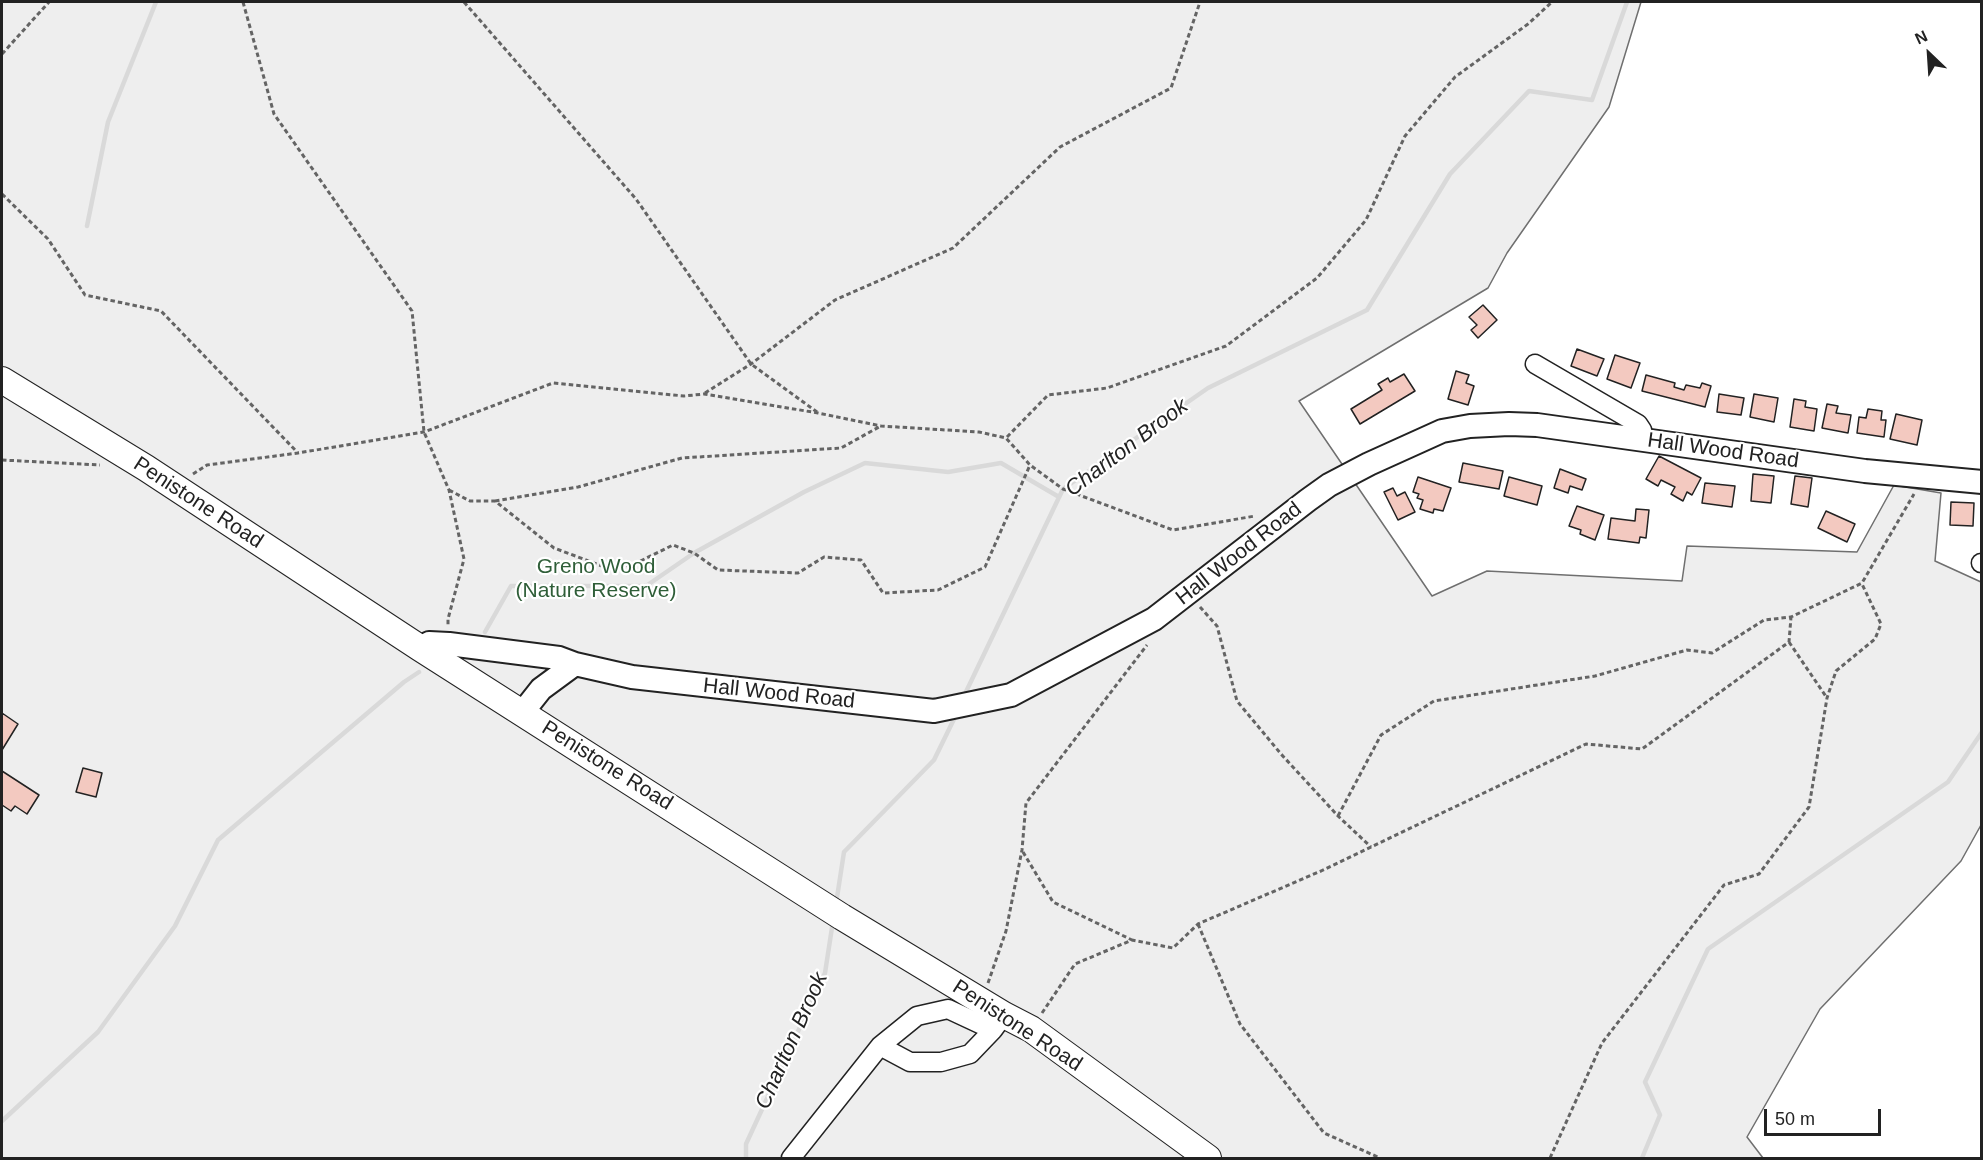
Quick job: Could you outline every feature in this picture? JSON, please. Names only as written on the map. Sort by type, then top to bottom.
[{"type":"highway","name":"Penistone Road","points":[[2,380],[174,486],[420,648],[842,917],[982,1001],[998,1022],[1031,1029],[1208,1158]]},
{"type":"main road","name":"Hall Wood Road","points":[[420,648],[429,643],[449,644],[559,658],[574,664],[632,677],[934,711],[1011,694],[1154,619],[1329,485],[1442,431],[1470,426],[1509,424],[1918,476],[1982,482]]},
{"type":"main road","points":[[522,713],[541,689],[574,664]]},
{"type":"lane","points":[[1535,364],[1638,424],[1642,430],[1643,440]]},
{"type":"lane","points":[[791,1158],[880,1046],[917,1016],[948,1009],[998,1022],[970,1054],[941,1062],[910,1062],[880,1046]]},
{"type":"path","points":[[2,54],[49,2]]},
{"type":"path","points":[[243,2],[274,114],[412,311],[424,432],[449,490],[464,559],[448,619],[449,644]]},
{"type":"path","points":[[464,2],[636,199],[752,364],[818,413]]},
{"type":"path","points":[[704,394],[752,364],[835,300],[953,248],[1060,147],[1171,88],[1200,2]]},
{"type":"path","points":[[1006,438],[1048,395],[1107,388],[1226,346],[1317,278],[1366,220],[1405,136],[1448,85],[1455,77],[1528,24],[1552,2]]},
{"type":"path","points":[[2,194],[48,239],[85,295],[161,311],[298,453]]},
{"type":"path","points":[[174,486],[207,465],[298,453],[424,432],[553,383],[684,396],[704,394],[881,426],[979,432],[1006,438],[1030,465],[1063,489],[1173,530],[1263,515],[1286,517]]},
{"type":"path","points":[[449,490],[470,501],[495,501],[578,487],[682,458],[841,448],[881,426]]},
{"type":"path","points":[[2,460],[121,466],[128,458]]},
{"type":"path","points":[[495,501],[554,548],[618,572],[673,545],[694,553],[718,570],[798,573],[824,557],[861,560],[883,593],[938,590],[985,567],[1030,465]]},
{"type":"path","points":[[1338,816],[1381,735],[1434,701],[1594,676],[1687,650],[1712,653],[1764,620],[1791,617],[1862,583],[1914,496],[1918,476]]},
{"type":"path","points":[[1550,1158],[1602,1043],[1724,885],[1759,874],[1809,807],[1827,698],[1836,671],[1875,639],[1881,624],[1862,583]]},
{"type":"path","points":[[1188,595],[1217,626],[1237,701],[1281,754],[1338,816],[1371,847]]},
{"type":"path","points":[[1791,617],[1789,642],[1827,698]]},
{"type":"path","points":[[982,1001],[1006,931],[1022,850],[1026,803],[1154,636],[1154,619]]},
{"type":"path","points":[[1022,850],[1053,902],[1132,940],[1173,948],[1198,924],[1371,847],[1586,744],[1642,749],[1789,642]]},
{"type":"path","points":[[1198,924],[1240,1024],[1317,1124],[1324,1133],[1380,1158]]},
{"type":"path","points":[[1031,1029],[1075,964],[1132,940]]},
{"type":"green space","name":"Greno Wood (Nature Reserve)","points":[[2,2],[1641,2],[1609,107],[1507,253],[1488,288],[1299,401],[1432,596],[1487,571],[1682,581],[1687,546],[1857,552],[1894,485],[1941,493],[1935,561],[1981,582],[1981,825],[1961,861],[1820,1009],[1747,1137],[1763,1158],[2,1158]]},
{"type":"building","points":[[1483,305],[1497,320],[1478,338],[1471,330],[1477,325],[1469,317]]},
{"type":"building","points":[[1577,349],[1604,359],[1597,376],[1571,366]]},
{"type":"building","points":[[1615,355],[1640,363],[1631,388],[1607,379]]},
{"type":"building","points":[[1456,371],[1469,375],[1466,383],[1474,386],[1468,405],[1448,399]]},
{"type":"building","points":[[1404,374],[1415,391],[1360,424],[1351,409],[1382,390],[1378,384],[1388,378],[1390,382]]},
{"type":"building","points":[[1646,375],[1675,383],[1674,387],[1684,390],[1686,385],[1700,388],[1702,383],[1711,386],[1705,407],[1642,391]]},
{"type":"building","points":[[1719,394],[1744,398],[1741,415],[1717,412]]},
{"type":"building","points":[[1754,394],[1778,398],[1774,422],[1750,417]]},
{"type":"building","points":[[1794,399],[1806,401],[1805,407],[1817,409],[1814,431],[1790,427]]},
{"type":"building","points":[[1827,404],[1838,406],[1836,413],[1851,415],[1848,433],[1822,428]]},
{"type":"building","points":[[1868,409],[1882,411],[1881,420],[1886,420],[1884,437],[1857,433],[1859,417],[1866,418]]},
{"type":"building","points":[[1896,414],[1922,420],[1917,445],[1890,439]]},
{"type":"building","points":[[1659,456],[1701,478],[1692,495],[1687,492],[1683,501],[1671,494],[1675,487],[1661,480],[1658,486],[1646,479]]},
{"type":"building","points":[[1463,463],[1503,471],[1499,489],[1459,482]]},
{"type":"building","points":[[1560,469],[1586,479],[1582,490],[1570,486],[1568,493],[1554,488]]},
{"type":"building","points":[[1753,474],[1774,476],[1771,503],[1751,501]]},
{"type":"building","points":[[1795,476],[1812,478],[1808,507],[1791,504]]},
{"type":"building","points":[[1418,477],[1451,488],[1443,511],[1434,509],[1433,513],[1420,509],[1423,500],[1417,498],[1419,494],[1413,492]]},
{"type":"building","points":[[1509,477],[1542,486],[1537,505],[1504,496]]},
{"type":"building","points":[[1705,483],[1735,486],[1732,507],[1702,503]]},
{"type":"building","points":[[1393,488],[1397,496],[1405,492],[1415,512],[1398,520],[1384,492]]},
{"type":"building","points":[[1951,502],[1974,503],[1973,526],[1950,525]]},
{"type":"building","points":[[1577,506],[1604,515],[1595,540],[1580,534],[1581,530],[1569,526]]},
{"type":"building","points":[[1636,509],[1649,510],[1646,538],[1640,537],[1639,543],[1608,539],[1611,518],[1635,521]]},
{"type":"building","points":[[1826,511],[1855,524],[1847,542],[1818,528]]},
{"type":"building","points":[[2,713],[18,724],[2,750]]},
{"type":"building","points":[[83,768],[102,773],[96,797],[76,792]]},
{"type":"building","points":[[2,771],[39,795],[27,814],[15,806],[11,811],[2,805]]},
{"type":"waterway","points":[[87,226],[108,122],[156,2]]},
{"type":"waterway","name":"Charlton Brook","points":[[964,696],[1063,489],[1208,388],[1367,310],[1450,174],[1529,91],[1592,100],[1627,2]]},
{"type":"waterway","points":[[485,632],[511,586],[646,586],[694,553],[804,492],[865,463],[948,472],[1001,463],[1059,497]]},
{"type":"waterway","points":[[2,1121],[98,1032],[175,926],[218,840],[404,682],[419,672]]},
{"type":"waterway","name":"Charlton Brook","points":[[836,904],[844,852],[934,760],[956,715]]},
{"type":"waterway","points":[[1642,1158],[1660,1115],[1645,1082],[1708,949],[1948,782],[1982,732]]},
{"type":"waterway","name":"Charlton Brook","points":[[746,1158],[746,1144],[825,973],[833,921]]}]
